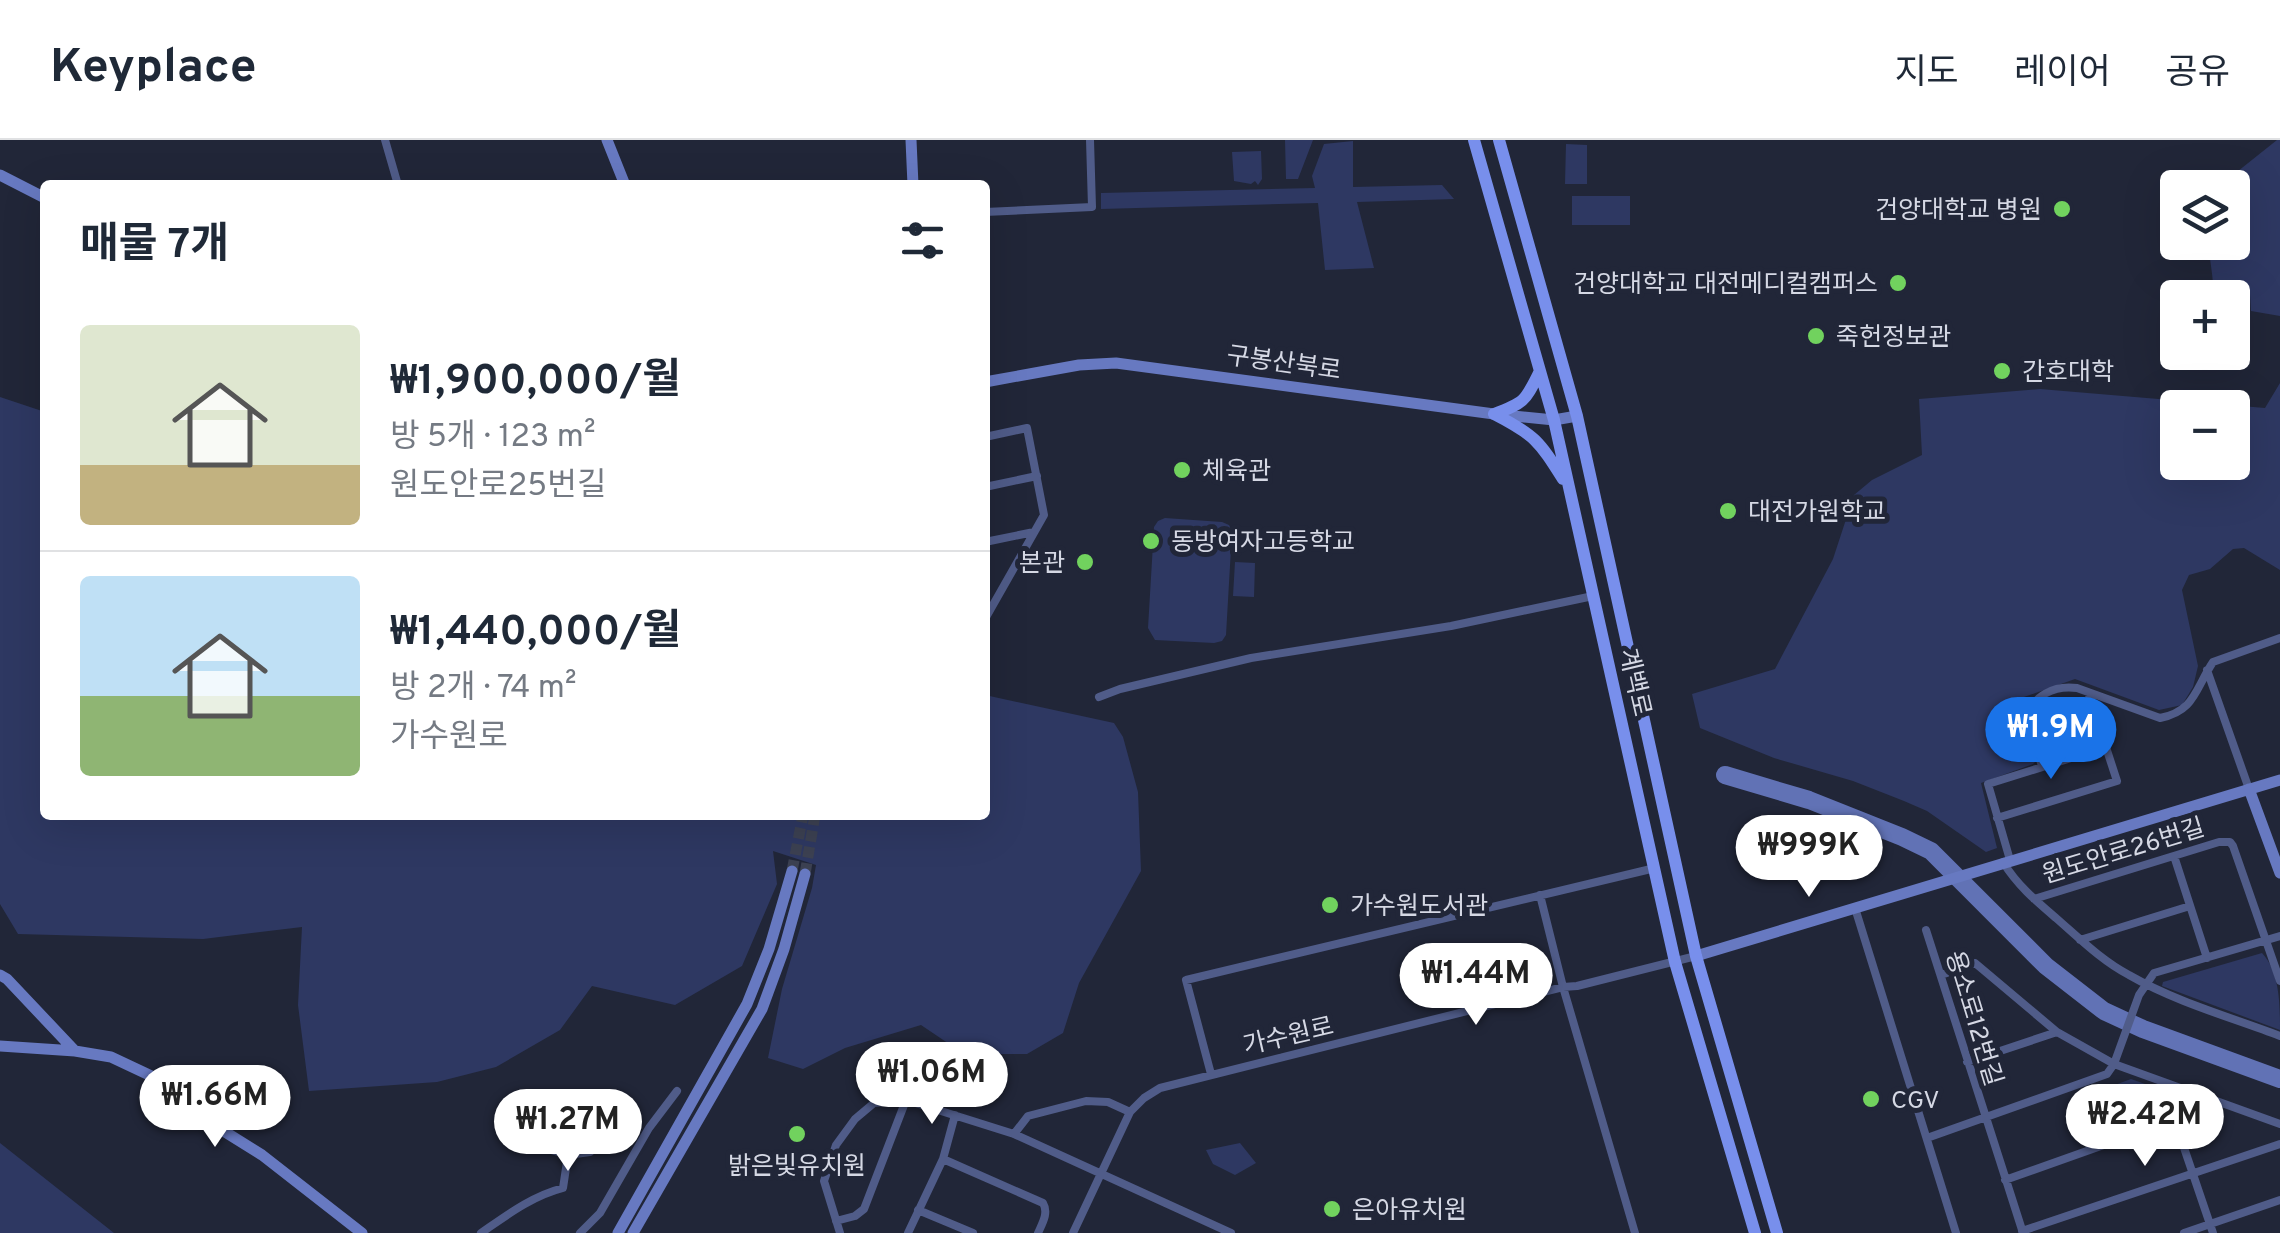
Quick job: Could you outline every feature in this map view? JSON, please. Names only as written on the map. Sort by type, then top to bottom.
[{"type":"main road","points":[[606,140],[623,180]]},
{"type":"main road","points":[[911,140],[913,180]]},
{"type":"main road","name":"계백로","points":[[1474,140],[1554,420],[1675,962],[1755,1233]]},
{"type":"main road","name":"계백로","points":[[1498,140],[1576,416],[1696,956],[1777,1233]]},
{"type":"main road","points":[[0,175],[40,195]]},
{"type":"main road","name":"구봉산북로","points":[[990,381],[1079,365],[1116,363],[1494,414],[1554,420],[1576,416]]},
{"type":"main road","points":[[1494,414],[1526,400],[1540,371]]},
{"type":"main road","points":[[1494,414],[1530,434],[1544,448],[1569,488]]},
{"type":"main road","points":[[1696,956],[2280,780]]},
{"type":"main road","points":[[2250,789],[2280,873]]},
{"type":"main road","points":[[618,1233],[747,1004],[798,872],[784,949],[762,1009],[634,1233]]},
{"type":"main road","points":[[0,975],[74,1052]]},
{"type":"main road","points":[[0,1046],[110,1057],[162,1081],[214,1125],[262,1155],[362,1233]]},
{"type":"street","points":[[385,140],[397,180]]},
{"type":"street","points":[[990,212],[1092,207],[1090,140]]},
{"type":"street","points":[[990,436],[1027,428],[1044,514],[990,610]]},
{"type":"street","points":[[990,485],[1037,476]]},
{"type":"street","points":[[990,541],[1034,532]]},
{"type":"street","points":[[1099,697],[1250,658],[1451,626],[1593,596]]},
{"type":"street","points":[[2042,766],[2030,716],[2039,697],[2067,687],[2160,718],[2170,716],[2186,707],[2212,662],[2280,638]]},
{"type":"street","points":[[2207,670],[2250,789]]},
{"type":"street","points":[[1997,818],[2117,781],[2088,692]]},
{"type":"street","points":[[2006,861],[1988,784],[2106,747]]},
{"type":"street","name":"원도안로26번길","points":[[2034,899],[2225,840],[2233,846],[2266,941]]},
{"type":"street","points":[[2174,856],[2208,958]]},
{"type":"street","name":"원도안로26번길","points":[[2006,861],[2014,881],[2080,940],[2127,974],[2280,1036]]},
{"type":"street","points":[[1211,1074],[1186,980],[1654,868]]},
{"type":"street","points":[[1540,895],[1562,987],[1635,1233]]},
{"type":"street","points":[[2080,940],[2190,906]]},
{"type":"street","points":[[1855,908],[1956,1233]]},
{"type":"street","name":"용소로12번길","points":[[1926,930],[1985,1119]]},
{"type":"street","points":[[2114,1064],[2139,995],[2154,973],[2280,936]]},
{"type":"street","points":[[2266,941],[2280,981]]},
{"type":"street","name":"가수원로","points":[[1130,1112],[1160,1088],[1696,956]]},
{"type":"street","points":[[1941,975],[1975,963],[2057,1032],[2114,1064],[2280,1124]]},
{"type":"street","points":[[1968,1062],[2057,1032]]},
{"type":"street","name":"용소로12번길","points":[[1927,1138],[2107,1074],[2114,1064]]},
{"type":"street","points":[[2162,1083],[2212,1228]]},
{"type":"street","points":[[580,1233],[600,1213],[649,1128],[677,1090]]},
{"type":"street","points":[[836,1221],[864,1209],[906,1100]]},
{"type":"street","points":[[840,1233],[824,1181],[836,1145],[855,1118],[874,1103],[906,1100],[1014,1134],[1229,1233]]},
{"type":"street","points":[[1014,1134],[1028,1116],[1086,1101],[1108,1102],[1130,1112],[1073,1233]]},
{"type":"street","points":[[908,1233],[943,1159],[955,1115]]},
{"type":"street","points":[[1985,1119],[2022,1232],[2280,1144]]},
{"type":"street","points":[[2005,1180],[2174,1120]]},
{"type":"street","points":[[551,1150],[568,1156],[590,1152]]},
{"type":"street","points":[[481,1233],[527,1202],[563,1188],[568,1156]]},
{"type":"street","points":[[943,1159],[1043,1204],[1045,1216],[1038,1233]]},
{"type":"street","points":[[2184,1233],[2212,1228],[2280,1200]]},
{"type":"street","points":[[918,1210],[973,1233]]},
{"type":"street","points":[[940,1233],[945,1221]]},
{"type":"shaded area","points":[[1285,140],[1313,140],[1298,179],[1286,179]]},
{"type":"shaded area","points":[[2280,140],[2280,316],[2251,311],[2250,280],[2213,280],[2211,260],[2250,260],[2250,170],[2239,170]]},
{"type":"shaded area","points":[[1353,141],[1353,187],[1442,185],[1454,199],[1357,202],[1374,268],[1325,270],[1318,203],[1101,209],[1101,193],[1315,188],[1312,176],[1324,144]]},
{"type":"shaded area","points":[[1566,144],[1587,145],[1587,184],[1565,184]]},
{"type":"shaded area","points":[[1261,151],[1262,179],[1258,185],[1255,181],[1234,181],[1232,152]]},
{"type":"shaded area","points":[[1572,196],[1630,196],[1630,225],[1572,225]]},
{"type":"shaded area","points":[[2280,383],[2280,570],[2244,548],[2233,549],[2210,569],[2189,575],[2182,590],[2198,666],[2193,687],[2182,705],[2159,710],[2075,679],[2021,698],[2036,761],[1981,783],[1997,848],[1986,852],[1927,811],[1904,801],[1774,758],[1700,728],[1692,694],[1775,669],[1833,559],[1854,495],[1872,480],[1922,455],[1919,399],[2040,389],[2160,399],[2160,480],[2250,480],[2250,407],[2265,408]]},
{"type":"shaded area","points":[[0,397],[40,410],[40,820],[990,820],[990,696],[1114,723],[1123,737],[1138,792],[1141,871],[1079,983],[1063,1033],[1027,1054],[964,1054],[921,1025],[845,1048],[803,1069],[768,1058],[782,989],[816,865],[773,851],[777,884],[742,966],[675,1005],[592,986],[560,1030],[496,1067],[437,1082],[309,1091],[298,1005],[302,927],[203,939],[18,934],[0,904]]},
{"type":"shaded area","points":[[1165,518],[1222,522],[1232,531],[1226,635],[1222,641],[1155,640],[1148,628],[1154,527]]},
{"type":"shaded area","points":[[1235,562],[1255,563],[1254,597],[1233,596]]},
{"type":"shaded area","points":[[2262,953],[2276,979],[2280,1030],[2162,986],[2163,982]]},
{"type":"shaded area","points":[[2131,1079],[2159,1089],[2171,1117],[2089,1148],[2074,1100]]},
{"type":"shaded area","points":[[0,1143],[114,1233],[0,1233]]},
{"type":"shaded area","points":[[1240,1143],[1256,1163],[1235,1175],[1213,1164],[1206,1150]]},
{"type":"waterway","points":[[1725,775],[1809,800],[1931,851],[2046,966],[2104,1011],[2280,1079]]},
{"type":"tunnel","points":[[792,871],[802,820]]},
{"type":"tunnel","points":[[805,874],[814,820]]},
{"type":"place","name":"건양대학교 병원","points":[[2062,209]]},
{"type":"place","name":"건양대학교 대전메디컬캠퍼스","points":[[1898,283]]},
{"type":"place","name":"죽헌정보관","points":[[1816,336]]},
{"type":"place","name":"간호대학","points":[[2002,371]]},
{"type":"place","name":"체육관","points":[[1182,470]]},
{"type":"place","name":"대전가원학교","points":[[1728,511]]},
{"type":"place","name":"동방여자고등학교","points":[[1151,541]]},
{"type":"place","name":"본관","points":[[1085,562]]},
{"type":"place","name":"가수원도서관","points":[[1330,905]]},
{"type":"place","name":"CGV","points":[[1871,1099]]},
{"type":"place","name":"밝은빛유치원","points":[[797,1134]]},
{"type":"place","name":"은아유치원","points":[[1332,1209]]}]
